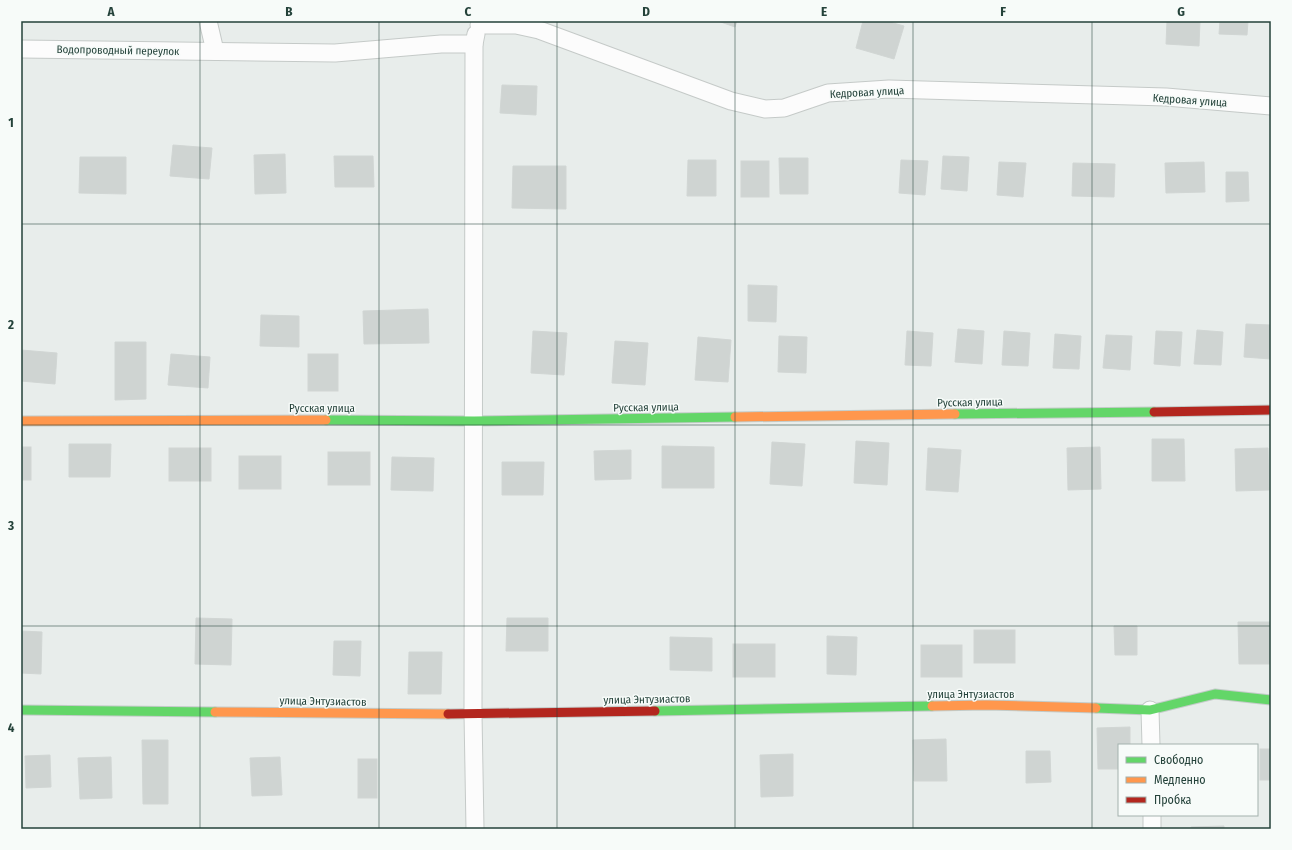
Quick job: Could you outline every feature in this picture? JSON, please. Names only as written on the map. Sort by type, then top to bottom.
[{"type":"street","points":[[208,21],[215,52]]},
{"type":"street","points":[[475,829],[473,714],[474,44],[480,23]]},
{"type":"street","name":"Кедровая улица","points":[[480,23],[536,25],[731,101],[765,109],[784,108],[828,93],[889,90],[1166,97],[1271,106]]},
{"type":"street","name":"Водопроводный переулок","points":[[21,49],[335,53],[441,44],[474,44]]},
{"type":"street","name":"Русская улица","points":[[21,421],[474,421],[1271,410]]},
{"type":"street","name":"улица Энтузиастов","points":[[21,710],[473,714],[986,705],[1150,710],[1215,694],[1271,700]]},
{"type":"street","points":[[1150,710],[1151,744]]},
{"type":"street","points":[[1152,816],[1152,829]]},
{"type":"building","points":[[718,21],[737,21],[735,27]]},
{"type":"building","points":[[863,21],[886,21],[904,26],[894,59],[856,48]]},
{"type":"building","points":[[1167,21],[1200,21],[1199,46],[1166,44]]},
{"type":"building","points":[[1220,21],[1248,21],[1247,35],[1219,34]]},
{"type":"building","points":[[502,85],[537,86],[536,115],[500,113]]},
{"type":"building","points":[[173,145],[212,148],[209,179],[170,176]]},
{"type":"building","points":[[285,154],[286,193],[255,194],[254,155]]},
{"type":"building","points":[[334,156],[373,156],[374,187],[335,187]]},
{"type":"building","points":[[943,156],[969,157],[967,191],[941,189]]},
{"type":"building","points":[[80,157],[126,157],[126,194],[79,193]]},
{"type":"building","points":[[779,158],[808,158],[808,194],[780,194]]},
{"type":"building","points":[[688,160],[716,160],[716,196],[687,196]]},
{"type":"building","points":[[901,160],[928,161],[925,195],[899,193]]},
{"type":"building","points":[[741,161],[769,161],[769,197],[741,197]]},
{"type":"building","points":[[999,162],[1026,163],[1023,197],[997,195]]},
{"type":"building","points":[[1204,162],[1205,192],[1166,193],[1165,163]]},
{"type":"building","points":[[1073,163],[1115,164],[1114,197],[1072,196]]},
{"type":"building","points":[[513,166],[566,166],[566,209],[512,208]]},
{"type":"building","points":[[1226,172],[1248,172],[1249,201],[1226,202]]},
{"type":"building","points":[[748,285],[777,286],[776,322],[748,321]]},
{"type":"building","points":[[428,309],[429,343],[364,344],[363,311]]},
{"type":"building","points":[[261,315],[299,316],[299,347],[260,346]]},
{"type":"building","points":[[1246,324],[1271,325],[1271,359],[1244,357]]},
{"type":"building","points":[[958,329],[984,331],[982,364],[955,362]]},
{"type":"building","points":[[1197,330],[1223,332],[1221,365],[1194,364]]},
{"type":"building","points":[[533,331],[567,333],[564,375],[531,373]]},
{"type":"building","points":[[907,331],[933,333],[931,366],[905,365]]},
{"type":"building","points":[[1004,331],[1030,333],[1028,366],[1002,365]]},
{"type":"building","points":[[1156,331],[1182,332],[1180,366],[1154,364]]},
{"type":"building","points":[[1055,334],[1081,336],[1079,369],[1053,368]]},
{"type":"building","points":[[1106,335],[1132,336],[1130,370],[1103,368]]},
{"type":"building","points":[[779,336],[807,337],[806,373],[778,372]]},
{"type":"building","points":[[698,337],[731,340],[728,382],[695,380]]},
{"type":"building","points":[[615,341],[648,343],[645,385],[612,383]]},
{"type":"building","points":[[115,342],[146,342],[146,399],[115,400]]},
{"type":"building","points":[[21,350],[57,353],[55,384],[21,381]]},
{"type":"building","points":[[171,354],[210,357],[208,388],[168,385]]},
{"type":"building","points":[[308,354],[338,354],[338,391],[308,391]]},
{"type":"building","points":[[1152,439],[1184,439],[1185,481],[1152,481]]},
{"type":"building","points":[[856,441],[889,443],[887,485],[854,483]]},
{"type":"building","points":[[772,442],[805,444],[802,486],[770,484]]},
{"type":"building","points":[[69,444],[111,444],[110,477],[69,477]]},
{"type":"building","points":[[662,446],[714,447],[714,488],[662,488]]},
{"type":"building","points":[[21,447],[31,447],[31,480],[21,480]]},
{"type":"building","points":[[1100,447],[1101,489],[1068,490],[1067,448]]},
{"type":"building","points":[[169,448],[211,448],[211,481],[169,481]]},
{"type":"building","points":[[928,448],[961,450],[958,492],[926,490]]},
{"type":"building","points":[[1268,448],[1269,490],[1236,491],[1235,449]]},
{"type":"building","points":[[631,450],[631,479],[595,480],[594,451]]},
{"type":"building","points":[[328,452],[370,452],[370,485],[328,485]]},
{"type":"building","points":[[239,456],[281,456],[281,489],[239,489]]},
{"type":"building","points":[[392,457],[434,458],[433,491],[391,490]]},
{"type":"building","points":[[502,462],[544,462],[543,495],[502,495]]},
{"type":"building","points":[[196,618],[232,619],[231,665],[195,664]]},
{"type":"building","points":[[507,618],[548,618],[548,651],[506,651]]},
{"type":"building","points":[[1238,622],[1271,622],[1271,664],[1239,664]]},
{"type":"building","points":[[1114,626],[1137,626],[1137,655],[1115,655]]},
{"type":"building","points":[[974,630],[1015,630],[1015,663],[974,663]]},
{"type":"building","points":[[21,631],[42,632],[41,674],[21,673]]},
{"type":"building","points":[[827,636],[857,637],[856,675],[827,674]]},
{"type":"building","points":[[670,637],[712,638],[712,671],[670,670]]},
{"type":"building","points":[[334,641],[361,641],[360,676],[333,675]]},
{"type":"building","points":[[733,644],[775,644],[775,677],[733,677]]},
{"type":"building","points":[[921,645],[962,645],[962,677],[921,677]]},
{"type":"building","points":[[409,652],[442,652],[441,694],[408,694]]},
{"type":"building","points":[[1130,727],[1130,744],[1118,744],[1118,769],[1098,769],[1097,728]]},
{"type":"building","points":[[946,739],[947,781],[914,781],[913,740]]},
{"type":"building","points":[[142,740],[168,740],[168,804],[143,804]]},
{"type":"building","points":[[1260,749],[1271,749],[1271,780],[1260,780]]},
{"type":"building","points":[[1026,751],[1050,751],[1051,782],[1026,783]]},
{"type":"building","points":[[793,754],[793,796],[761,797],[760,755]]},
{"type":"building","points":[[50,755],[51,787],[26,788],[25,756]]},
{"type":"building","points":[[111,757],[112,798],[80,799],[78,758]]},
{"type":"building","points":[[280,757],[282,795],[252,796],[250,758]]},
{"type":"building","points":[[358,759],[377,759],[377,798],[358,798]]},
{"type":"building","points":[[1224,826],[1224,829],[1191,829],[1191,827]]},
{"type":"traffic: fast","points":[[955,414],[1154,412]]},
{"type":"traffic: fast","points":[[326,420],[474,421],[735,417]]},
{"type":"traffic: fast","points":[[1096,708],[1150,710],[1215,694],[1271,700]]},
{"type":"traffic: fast","points":[[655,711],[932,706]]},
{"type":"traffic: fast","points":[[21,710],[215,712]]},
{"type":"traffic: slow","points":[[735,417],[955,414]]},
{"type":"traffic: slow","points":[[21,421],[326,420]]},
{"type":"traffic: slow","points":[[932,706],[986,705],[1096,708]]},
{"type":"traffic: slow","points":[[215,712],[448,714]]},
{"type":"traffic: jam","points":[[1154,412],[1271,410]]},
{"type":"traffic: jam","points":[[448,714],[655,711]]}]
